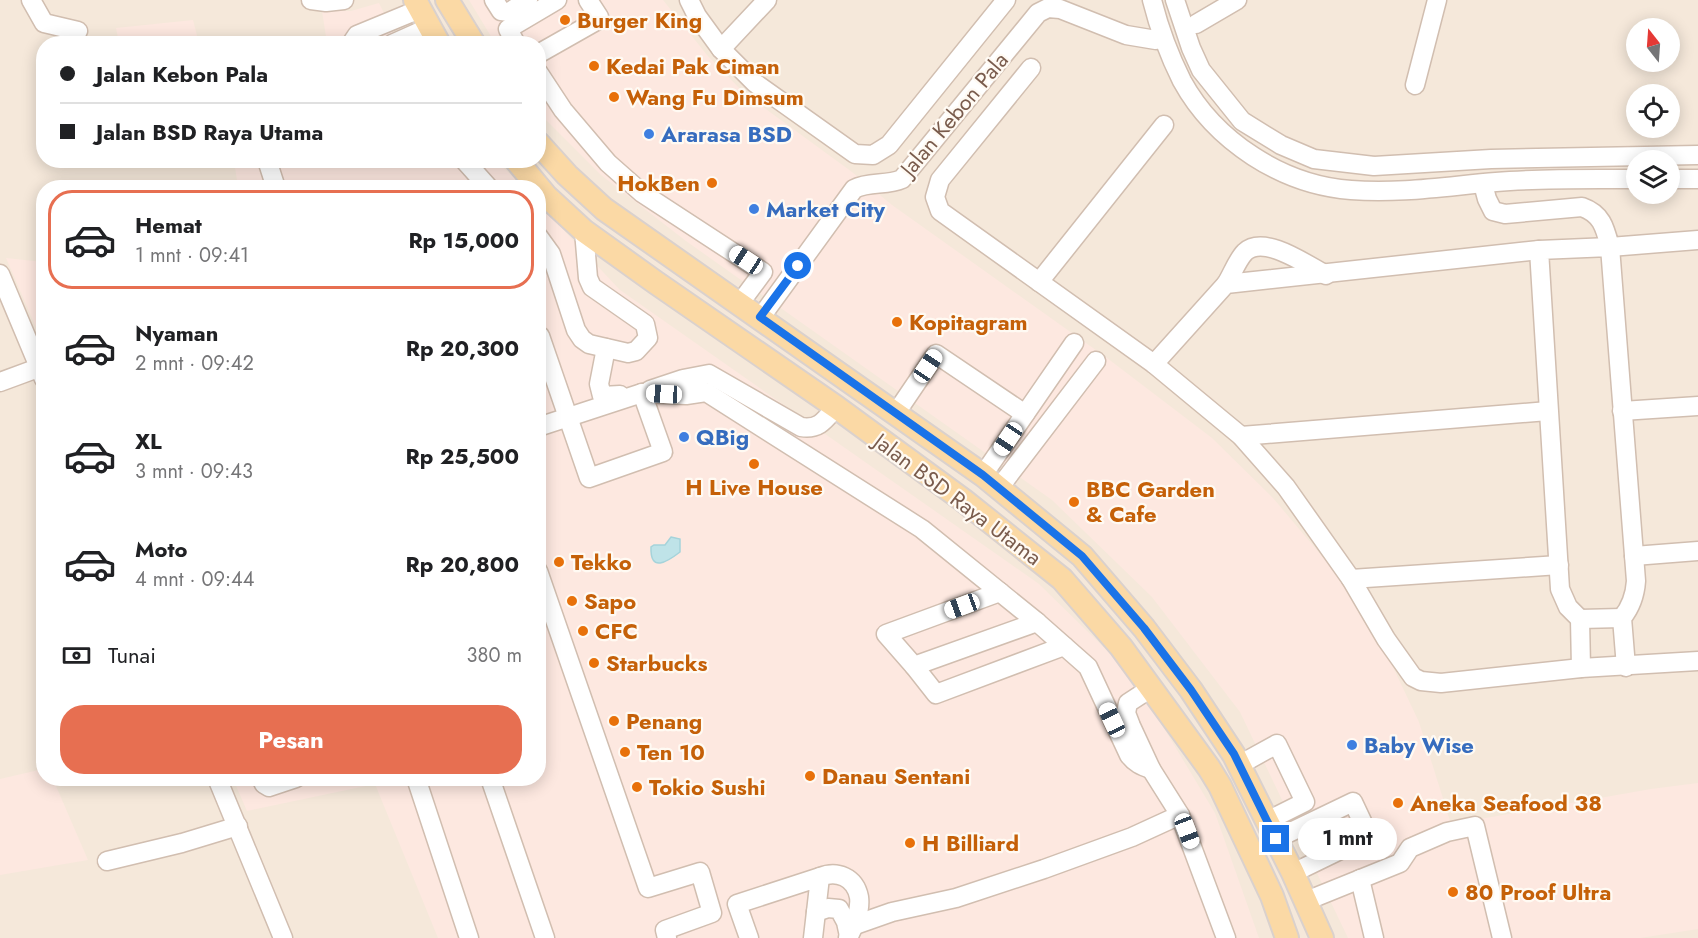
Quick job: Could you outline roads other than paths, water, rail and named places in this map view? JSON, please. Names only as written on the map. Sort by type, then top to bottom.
[{"type":"main road","points":[[447,0],[469,36]]},
{"type":"main road","name":"Jalan BSD Raya Utama","points":[[546,152],[604,209],[896,413],[991,482],[1082,556],[1144,628],[1191,690],[1239,765],[1293,873],[1322,938]]},
{"type":"main road","name":"Jalan BSD Raya Utama","points":[[546,198],[584,231],[836,407],[963,500],[1062,579],[1121,647],[1220,786],[1272,896],[1287,938]]},
{"type":"main road","points":[[655,282],[670,256]]},
{"type":"street","points":[[31,0],[45,23],[78,31]]},
{"type":"street","points":[[311,0],[326,2],[344,0]]},
{"type":"street","points":[[494,0],[501,10],[509,12],[528,0]]},
{"type":"street","points":[[512,36],[508,29],[557,0]]},
{"type":"street","points":[[546,49],[598,20],[599,17],[588,0]]},
{"type":"street","points":[[689,0],[697,16],[721,49],[755,83],[855,154],[873,155],[889,145],[1006,0]]},
{"type":"street","points":[[721,49],[766,0]]},
{"type":"street","points":[[1152,0],[1170,54],[1183,82],[1203,111],[1227,137],[1258,159],[1303,181],[1350,190],[1626,179]]},
{"type":"street","points":[[1174,0],[1191,48],[1202,70],[1242,121],[1298,153],[1314,159],[1374,166],[1491,159],[1698,154]]},
{"type":"street","points":[[1196,24],[1237,0]]},
{"type":"street","points":[[1415,85],[1437,0]]},
{"type":"street","name":"Jalan Kebon Pala","points":[[760,317],[854,189],[860,185],[891,183],[902,179],[1038,13],[1048,8],[1060,9],[1126,36],[1156,40]]},
{"type":"street","points":[[356,36],[426,20]]},
{"type":"street","points":[[403,36],[426,20]]},
{"type":"street","points":[[1031,68],[940,180],[935,198],[940,211],[1154,364],[1241,436],[1287,487],[1351,579],[1413,677],[1421,681],[1441,684],[1581,668],[1698,662]]},
{"type":"street","points":[[546,82],[564,110],[608,163],[642,193],[763,272],[740,303]]},
{"type":"street","points":[[1227,137],[1242,121]]},
{"type":"street","points":[[1039,282],[1164,125]]},
{"type":"street","points":[[471,168],[482,180]]},
{"type":"street","points":[[1680,179],[1698,179]]},
{"type":"street","points":[[1483,184],[1486,199],[1493,211],[1505,214],[1582,207],[1594,212],[1604,225],[1610,247],[1634,556],[1635,592],[1630,608],[1622,618],[1626,667]]},
{"type":"street","points":[[546,244],[576,330],[582,339],[589,344],[628,353],[636,351],[648,338],[645,324],[592,287],[588,278],[584,231]]},
{"type":"street","points":[[546,237],[556,248],[582,323]]},
{"type":"street","points":[[1226,284],[1326,275],[1539,250],[1698,240]]},
{"type":"street","points":[[1154,364],[1226,284],[1245,252],[1255,246],[1270,246],[1326,275]]},
{"type":"street","points":[[1539,250],[1561,595],[1568,607],[1580,619],[1581,668]]},
{"type":"street","points":[[0,274],[36,361]]},
{"type":"street","points":[[991,482],[1025,414],[1074,344]]},
{"type":"street","points":[[606,348],[600,384],[602,396],[642,393],[686,395],[706,392],[922,529],[1037,622],[1088,667],[1133,761],[1151,769]]},
{"type":"street","points":[[546,353],[589,478],[663,452],[642,393]]},
{"type":"street","points":[[896,413],[936,354],[1025,414]]},
{"type":"street","points":[[991,482],[1096,361]]},
{"type":"street","points":[[0,382],[36,374]]},
{"type":"street","points":[[546,424],[683,379],[709,374],[801,427],[816,428],[836,407]]},
{"type":"street","points":[[1622,411],[1698,406]]},
{"type":"street","points":[[1241,436],[1548,411]]},
{"type":"street","points":[[1634,556],[1698,551]]},
{"type":"street","points":[[1351,579],[1559,565]]},
{"type":"street","points":[[1000,592],[886,634],[936,694],[1064,646]]},
{"type":"street","points":[[546,594],[648,888],[700,872],[712,914],[665,930],[667,938]]},
{"type":"street","points":[[1580,619],[1622,618]]},
{"type":"street","points":[[914,666],[1037,622]]},
{"type":"street","points":[[1151,688],[1128,703],[1126,713],[1151,769],[1180,815],[1226,938]]},
{"type":"street","points":[[1239,765],[1276,744],[1305,802],[1272,830]]},
{"type":"street","points":[[220,786],[283,938]]},
{"type":"street","points":[[419,786],[469,938]]},
{"type":"street","points":[[493,786],[545,938]]},
{"type":"street","points":[[1272,830],[1353,802],[1369,836],[1293,873]]},
{"type":"street","points":[[851,933],[892,912],[956,898],[1044,869],[1132,837],[1180,815]]},
{"type":"street","points":[[107,861],[182,843],[238,826]]},
{"type":"street","points":[[1306,901],[1400,862],[1410,848],[1447,832],[1475,826],[1502,938]]},
{"type":"street","points":[[748,938],[737,904],[829,873],[839,873],[847,877],[859,897],[851,933]]},
{"type":"street","points":[[813,938],[820,877]]},
{"type":"street","points":[[1360,879],[1374,938]]},
{"type":"street","points":[[816,912],[828,908],[839,909],[851,933]]},
{"type":"water","points":[[671,537],[680,539],[680,552],[665,562],[656,563],[651,555],[651,547],[665,545]]},
{"type":"place","name":"Burger King","points":[[565,20]]},
{"type":"place","name":"Kedai Pak Ciman","points":[[594,66]]},
{"type":"place","name":"Wang Fu Dimsum","points":[[614,97]]},
{"type":"place","name":"Ararasa BSD","points":[[649,134]]},
{"type":"place","name":"HokBen","points":[[712,183]]},
{"type":"place","name":"Market City","points":[[754,209]]},
{"type":"place","name":"Kopitagram","points":[[897,322]]},
{"type":"place","name":"QBig","points":[[684,437]]},
{"type":"place","name":"H Live House","points":[[754,464]]},
{"type":"place","name":"BBC Garden & Cafe","points":[[1074,502]]},
{"type":"place","name":"Tekko","points":[[559,562]]},
{"type":"place","name":"Sapo","points":[[572,601]]},
{"type":"place","name":"CFC","points":[[583,631]]},
{"type":"place","name":"Starbucks","points":[[594,663]]},
{"type":"place","name":"Penang","points":[[614,721]]},
{"type":"place","name":"Baby Wise","points":[[1352,745]]},
{"type":"place","name":"Ten 10","points":[[625,752]]},
{"type":"place","name":"Danau Sentani","points":[[810,776]]},
{"type":"place","name":"Tokio Sushi","points":[[637,787]]},
{"type":"place","name":"Aneka Seafood 38","points":[[1398,803]]},
{"type":"place","name":"H Billiard","points":[[910,843]]},
{"type":"place","name":"80 Proof Ultra","points":[[1453,892]]}]
